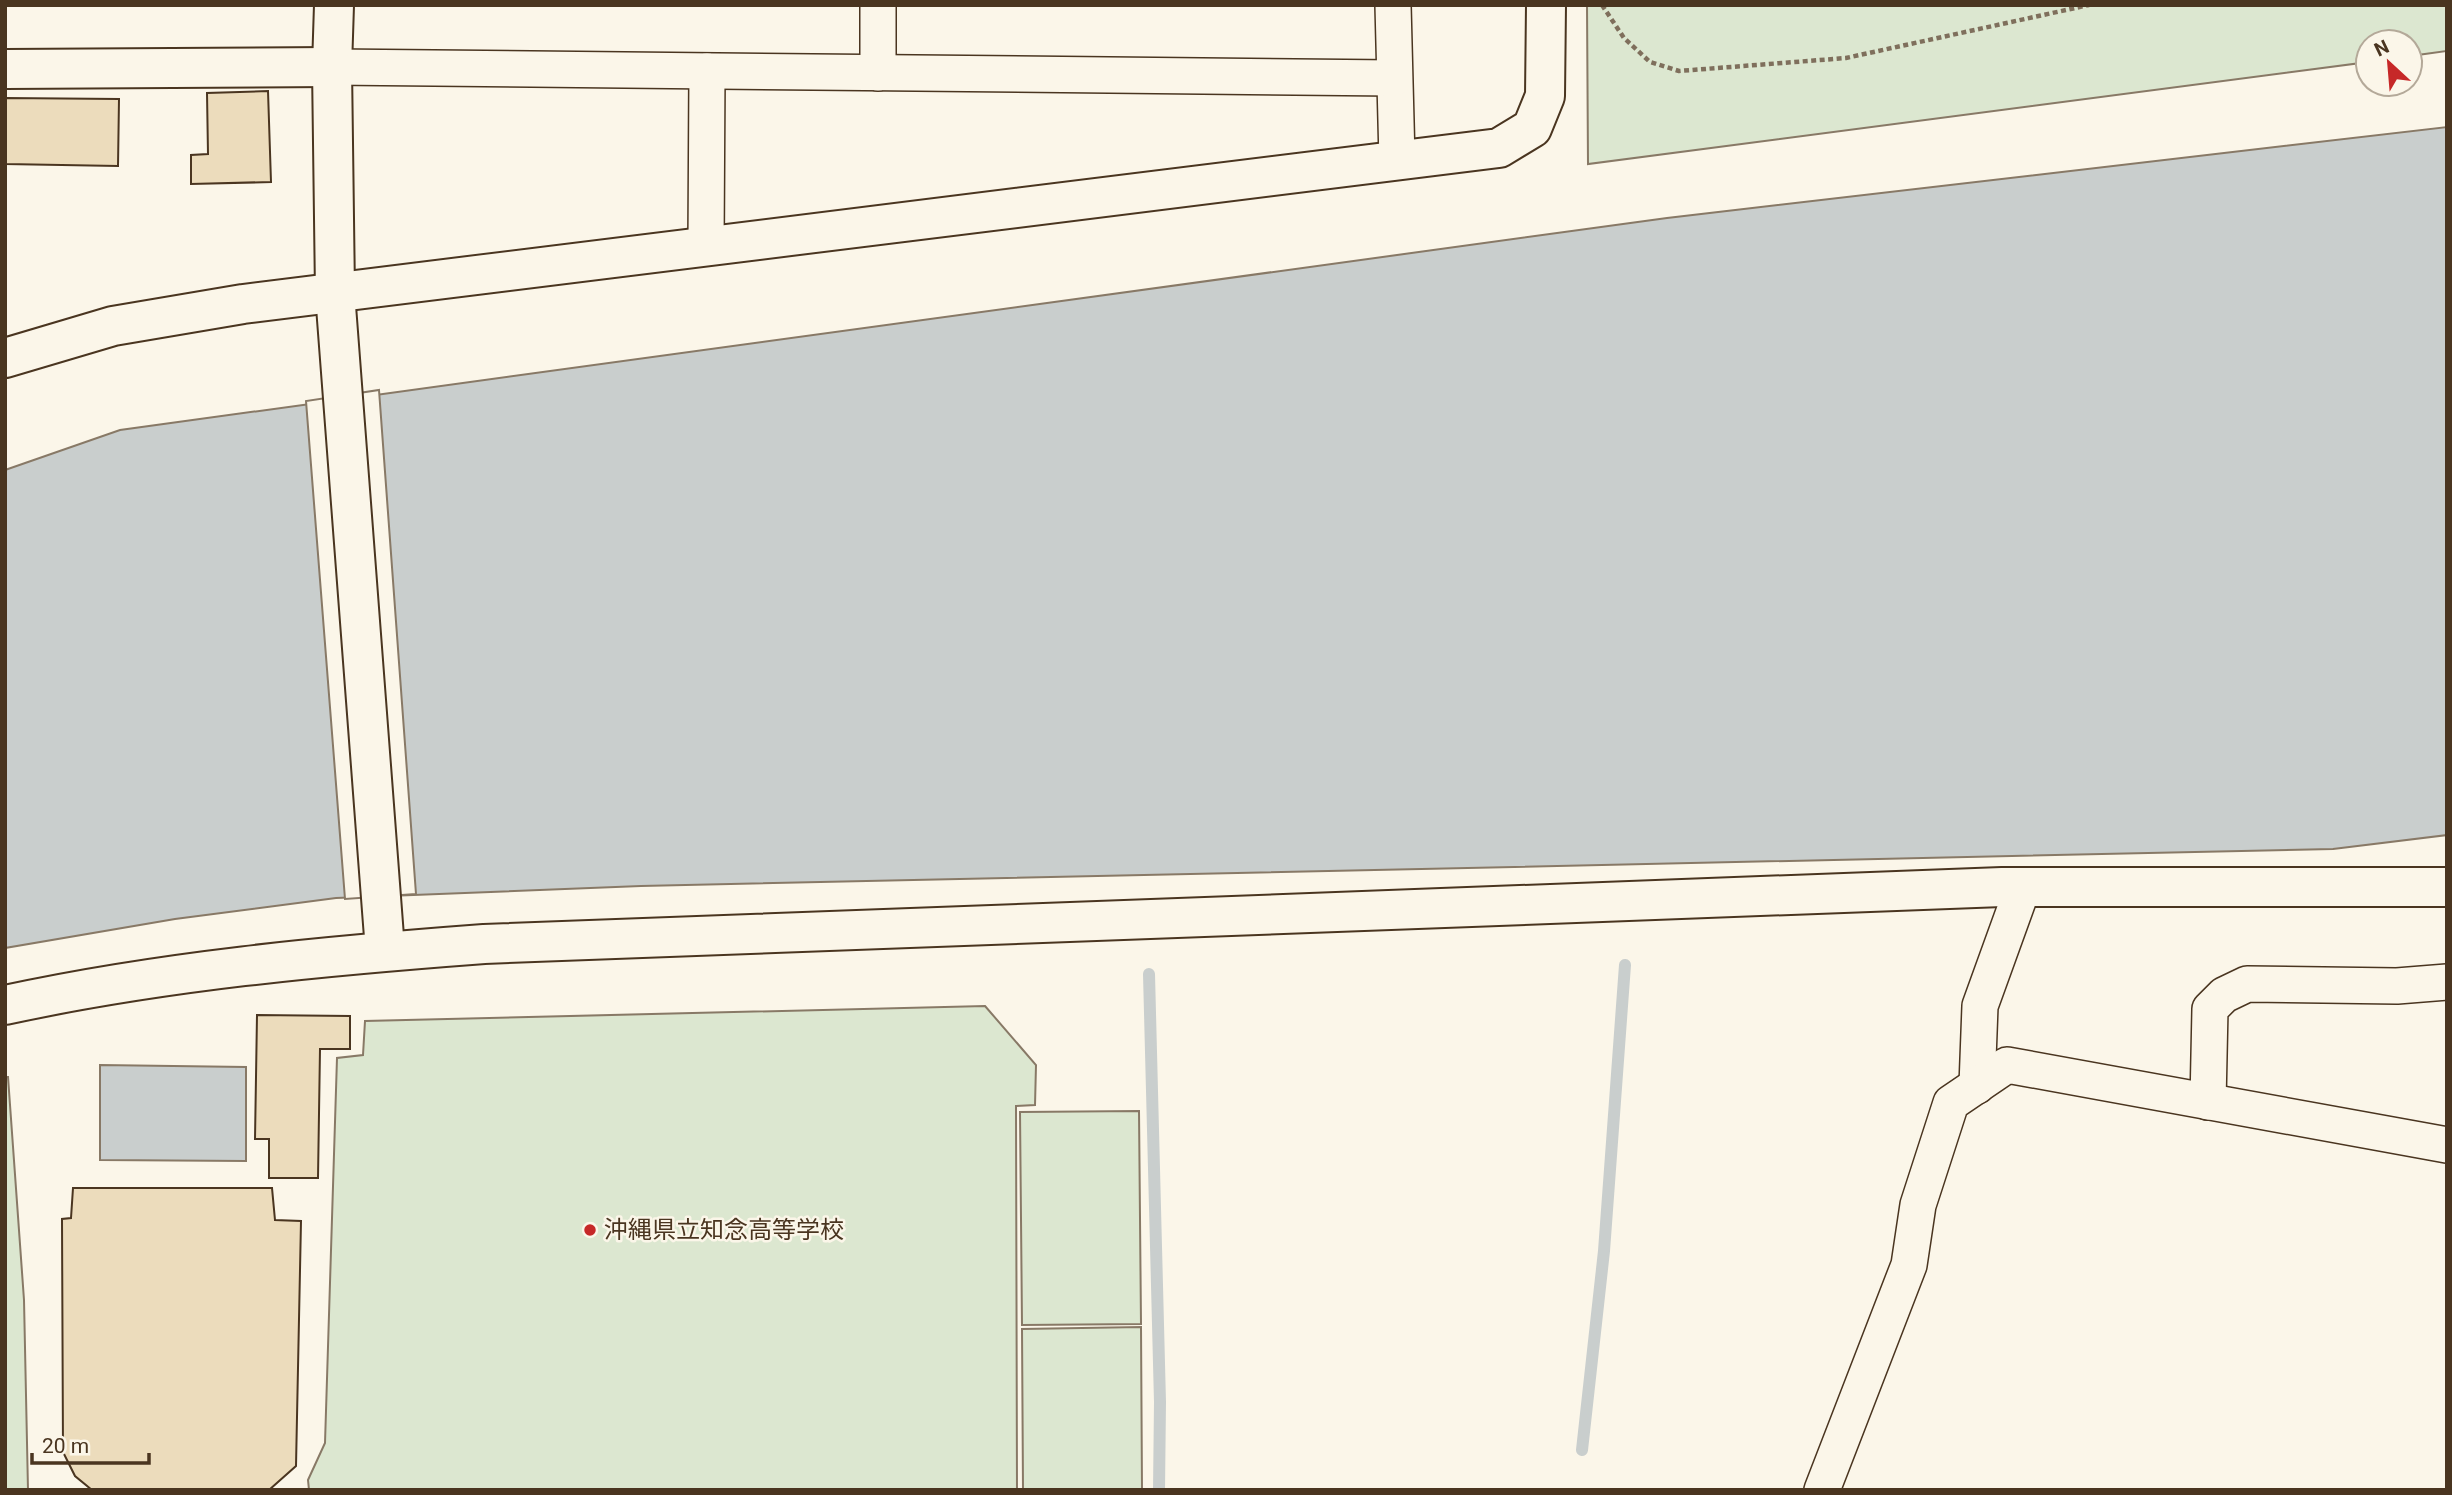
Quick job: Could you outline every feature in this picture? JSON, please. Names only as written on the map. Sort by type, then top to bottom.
[{"type":"street","points":[[334,5],[332,67],[335,293],[385,950]]},
{"type":"street","points":[[878,5],[878,73]]},
{"type":"street","points":[[1393,5],[1398,160]]},
{"type":"street","points":[[5,358],[113,326],[243,304],[1499,148],[1532,128],[1545,96],[1546,5]]},
{"type":"street","points":[[5,69],[332,67],[1394,79]]},
{"type":"street","points":[[706,71],[706,246]]},
{"type":"street","points":[[5,1005],[47,996],[215,971],[385,950],[484,944],[2023,887],[2447,887]]},
{"type":"street","points":[[1977,1086],[1980,1006],[2023,887]]},
{"type":"street","points":[[2208,1102],[2210,1009],[2224,995],[2247,984],[2397,986],[2447,982]]},
{"type":"street","points":[[1822,1490],[1909,1265],[1918,1205],[1951,1104],[2007,1065],[2447,1145]]},
{"type":"path","points":[[1602,5],[1623,38],[1650,62],[1679,71],[1846,58],[2089,5]]},
{"type":"green space","points":[[1587,5],[2447,5],[2447,51],[2424,54],[2424,28],[2354,28],[2354,64],[1588,164]]},
{"type":"green space","points":[[985,1006],[1036,1065],[1035,1105],[1016,1106],[1017,1490],[309,1490],[308,1480],[325,1443],[337,1058],[363,1055],[365,1021]]},
{"type":"green space","points":[[5,1077],[8,1077],[24,1300],[28,1490],[5,1490]]},
{"type":"green space","points":[[1139,1111],[1141,1324],[1022,1325],[1020,1112]]},
{"type":"green space","points":[[1141,1327],[1142,1490],[1023,1490],[1022,1329]]},
{"type":"shaded area","points":[[2447,127],[2447,835],[2333,849],[641,886],[336,898],[175,919],[5,948],[5,470],[120,430],[1667,218]]},
{"type":"shaded area","points":[[100,1065],[246,1067],[246,1161],[100,1160]]},
{"type":"pier","points":[[379,390],[416,894],[345,899],[306,401]]},
{"type":"building","points":[[268,91],[271,182],[191,184],[191,155],[208,154],[207,93]]},
{"type":"building","points":[[5,98],[119,99],[118,166],[5,164]]},
{"type":"building","points":[[257,1015],[350,1016],[350,1049],[320,1049],[318,1178],[269,1178],[269,1139],[255,1139]]},
{"type":"building","points":[[73,1188],[272,1188],[275,1220],[301,1221],[296,1466],[269,1490],[92,1490],[75,1476],[63,1452],[62,1219],[71,1218]]},
{"type":"waterway","points":[[1582,1450],[1604,1251],[1625,965]]},
{"type":"waterway","points":[[1149,974],[1160,1402],[1159,1490]]},
{"type":"place","name":"沖縄県立知念高等学校","points":[[590,1230]]}]
